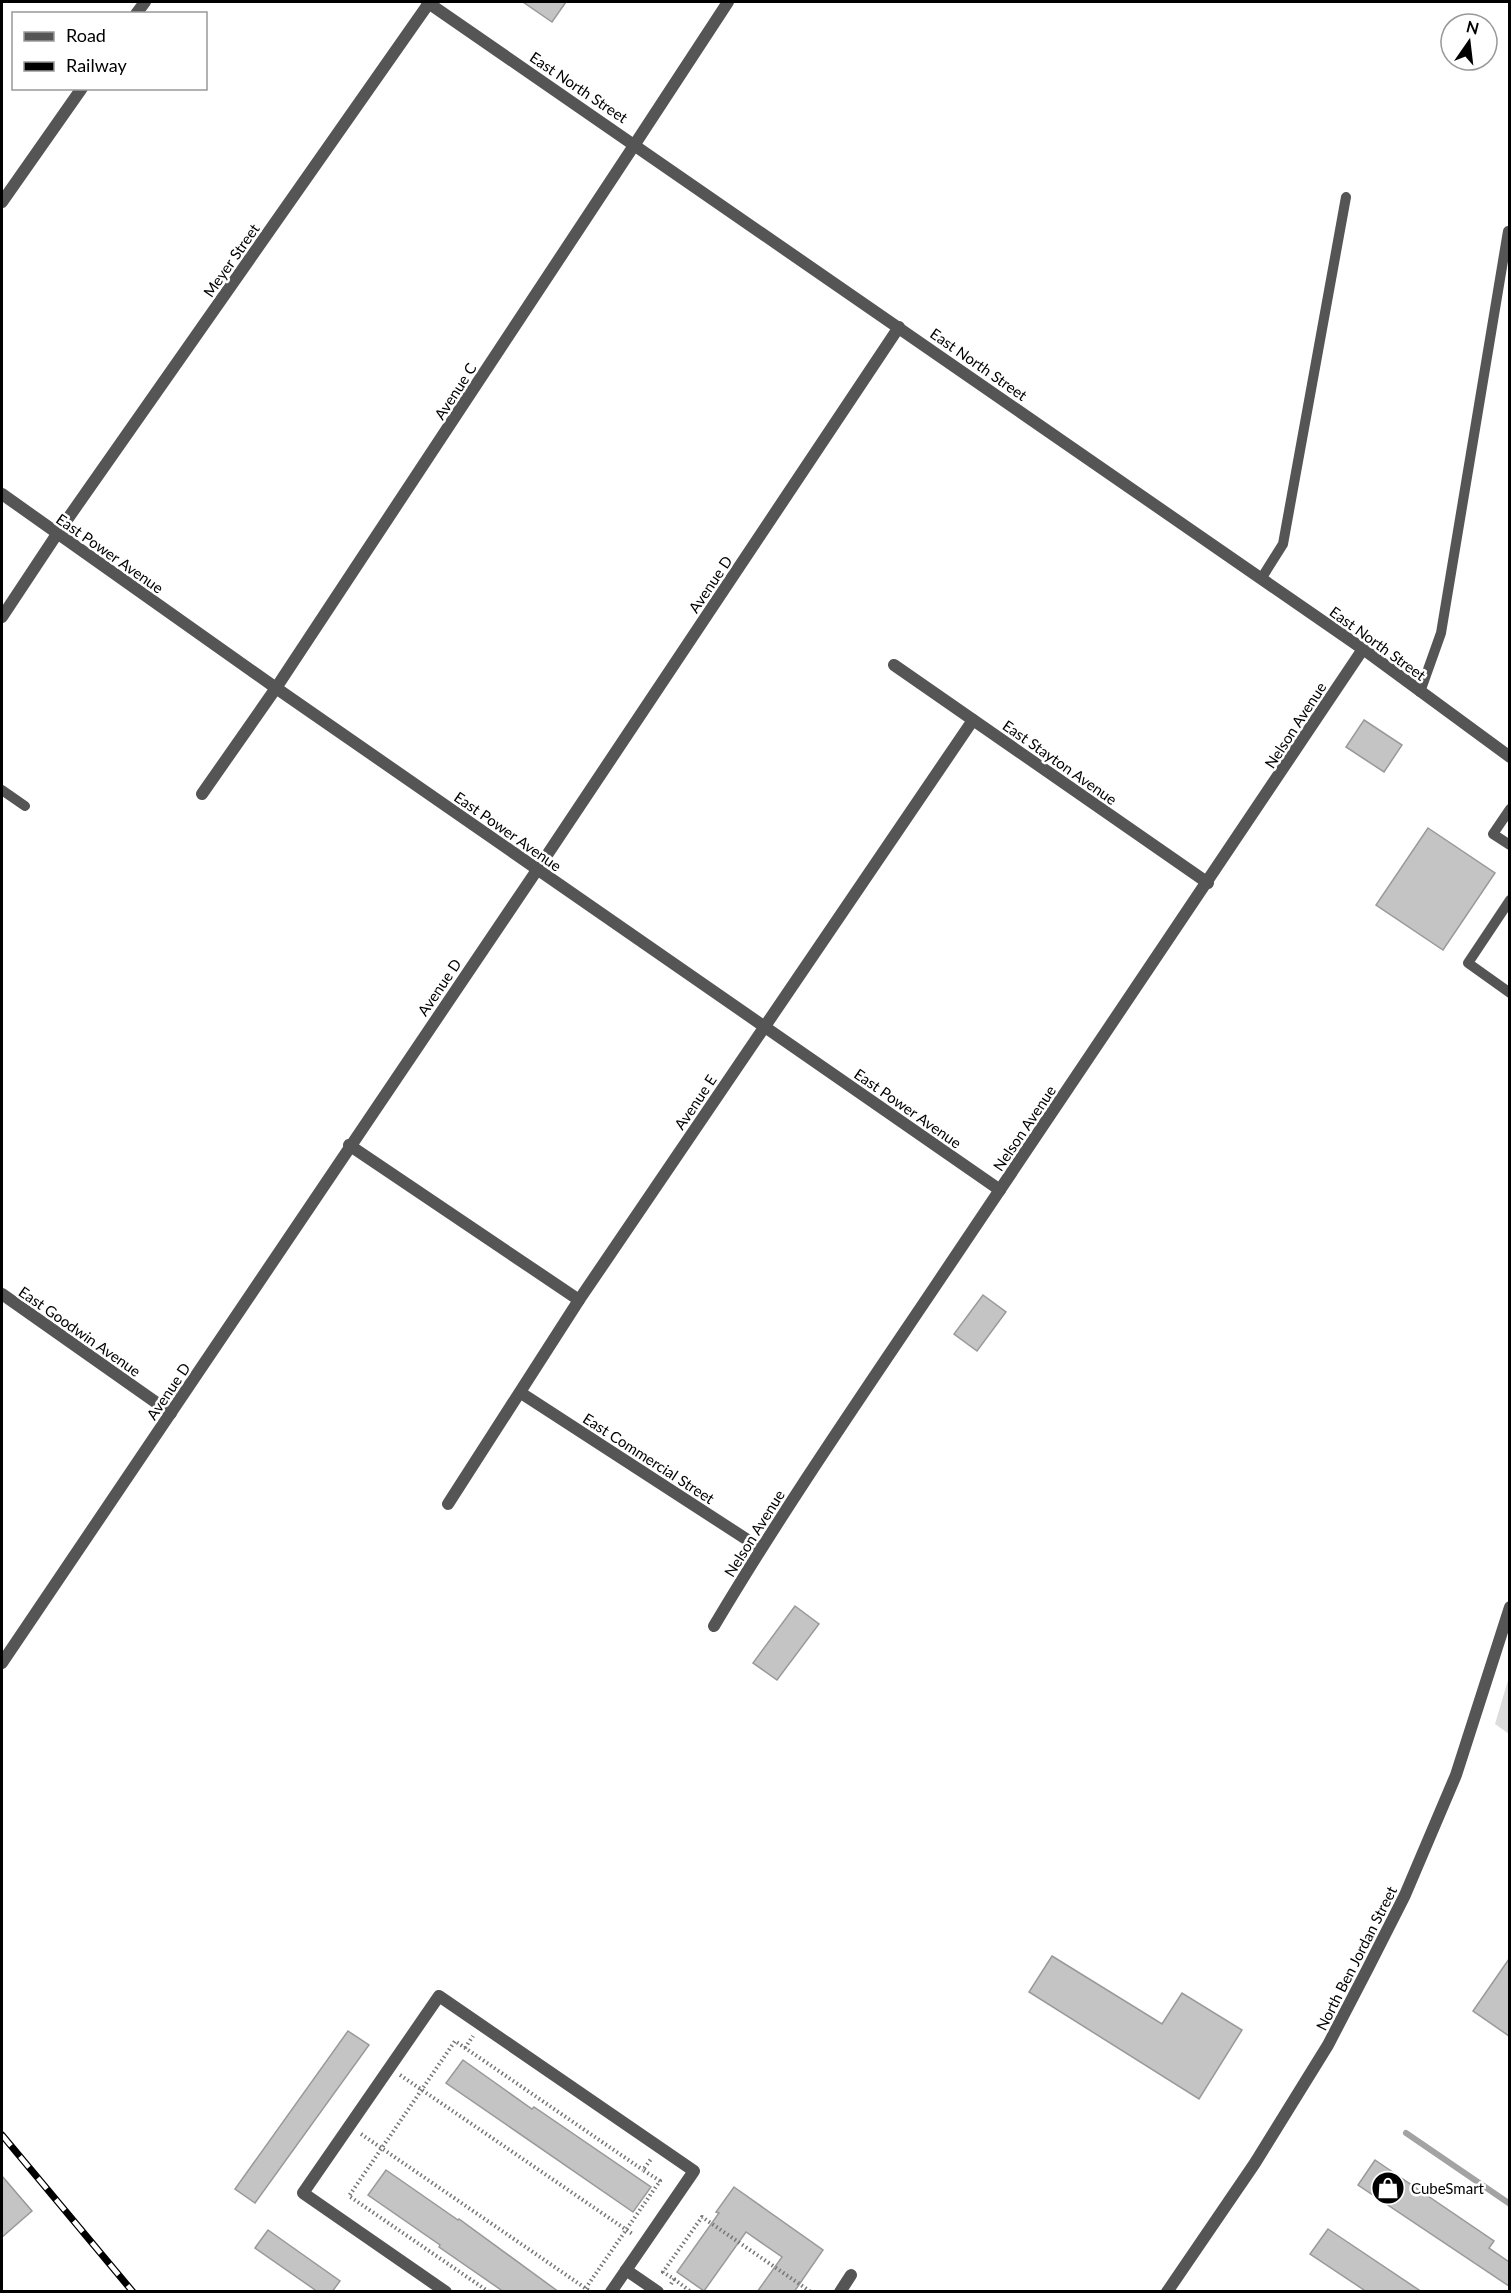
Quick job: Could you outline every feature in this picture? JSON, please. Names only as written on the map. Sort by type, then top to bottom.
[{"type":"street","name":"East North Street","points":[[428,2],[1363,649],[1509,757]]},
{"type":"street","name":"Meyer Street","points":[[2,617],[57,534],[428,2]]},
{"type":"street","name":"Avenue C","points":[[202,794],[276,688],[728,2]]},
{"type":"street","points":[[2,202],[81,90]]},
{"type":"street","name":"Avenue D","points":[[2,1663],[349,1145],[537,870],[899,327]]},
{"type":"street","name":"East Power Avenue","points":[[2,494],[276,688],[1000,1190]]},
{"type":"street","name":"Nelson Avenue","points":[[714,1626],[760,1548],[1209,883],[1363,649]]},
{"type":"street","name":"East Stayton Avenue","points":[[894,665],[1209,883]]},
{"type":"street","name":"Avenue E","points":[[448,1504],[579,1300],[973,720]]},
{"type":"street","points":[[349,1145],[579,1300]]},
{"type":"street","name":"East Goodwin Avenue","points":[[2,1294],[171,1413]]},
{"type":"street","name":"East Commercial Street","points":[[521,1393],[760,1548]]},
{"type":"street","name":"North Ben Jordan Street","points":[[1167,2292],[1255,2163],[1328,2045],[1405,1895],[1455,1779],[1509,1607]]},
{"type":"street","points":[[446,2292],[303,2193],[439,1996],[694,2171],[611,2292]]},
{"type":"street","points":[[626,2270],[658,2292]]},
{"type":"street","points":[[840,2292],[851,2275]]},
{"type":"lane","points":[[1261,579],[1283,544],[1346,197]]},
{"type":"lane","points":[[1420,692],[1441,633],[1508,231]]},
{"type":"lane","points":[[2,790],[25,806]]},
{"type":"lane","points":[[1509,809],[1494,834],[1509,845]]},
{"type":"lane","points":[[1509,900],[1468,963],[1509,993]]},
{"type":"path","points":[[489,2292],[349,2196],[455,2041],[660,2181],[585,2290]]},
{"type":"path","points":[[390,2067],[645,2242]]},
{"type":"path","points":[[349,2126],[591,2292]]},
{"type":"path","points":[[643,2170],[659,2147]]},
{"type":"path","points":[[691,2292],[663,2272],[702,2217],[811,2292]]},
{"type":"path","points":[[665,2292],[674,2279]]},
{"type":"path","points":[[801,2292],[804,2287]]},
{"type":"shaded area","points":[[1509,1677],[1509,1734],[1495,1724]]},
{"type":"building","points":[[523,2],[566,2],[552,22]]},
{"type":"building","points":[[1364,720],[1402,745],[1384,772],[1346,747]]},
{"type":"building","points":[[1428,828],[1495,873],[1443,950],[1376,905]]},
{"type":"building","points":[[983,1295],[1006,1312],[977,1351],[954,1334]]},
{"type":"building","points":[[795,1606],[819,1624],[777,1680],[753,1663]]},
{"type":"building","points":[[1052,1956],[1162,2024],[1182,1993],[1242,2030],[1199,2099],[1029,1992]]},
{"type":"building","points":[[1509,1959],[1509,2036],[1473,2011]]},
{"type":"building","points":[[348,2031],[369,2045],[255,2203],[235,2189]]},
{"type":"building","points":[[463,2060],[532,2109],[534,2107],[651,2187],[633,2212],[446,2083]]},
{"type":"building","points":[[1375,2160],[1494,2241],[1489,2248],[1509,2262],[1509,2286],[1358,2185]]},
{"type":"building","points":[[386,2170],[459,2219],[559,2292],[504,2292],[439,2247],[440,2245],[368,2195]]},
{"type":"building","points":[[2,2176],[32,2211],[2,2237]]},
{"type":"building","points":[[734,2187],[823,2250],[794,2292],[757,2292],[782,2257],[746,2232],[704,2291],[677,2272],[719,2213],[716,2212]]},
{"type":"building","points":[[1328,2229],[1422,2292],[1367,2292],[1310,2254]]},
{"type":"building","points":[[268,2230],[340,2281],[332,2292],[318,2292],[255,2248]]},
{"type":"waterway","points":[[1406,2133],[1510,2204]]},
{"type":"railway","points":[[2,2135],[133,2292]]},
{"type":"place","name":"CubeSmart","points":[[1388,2188]]}]
